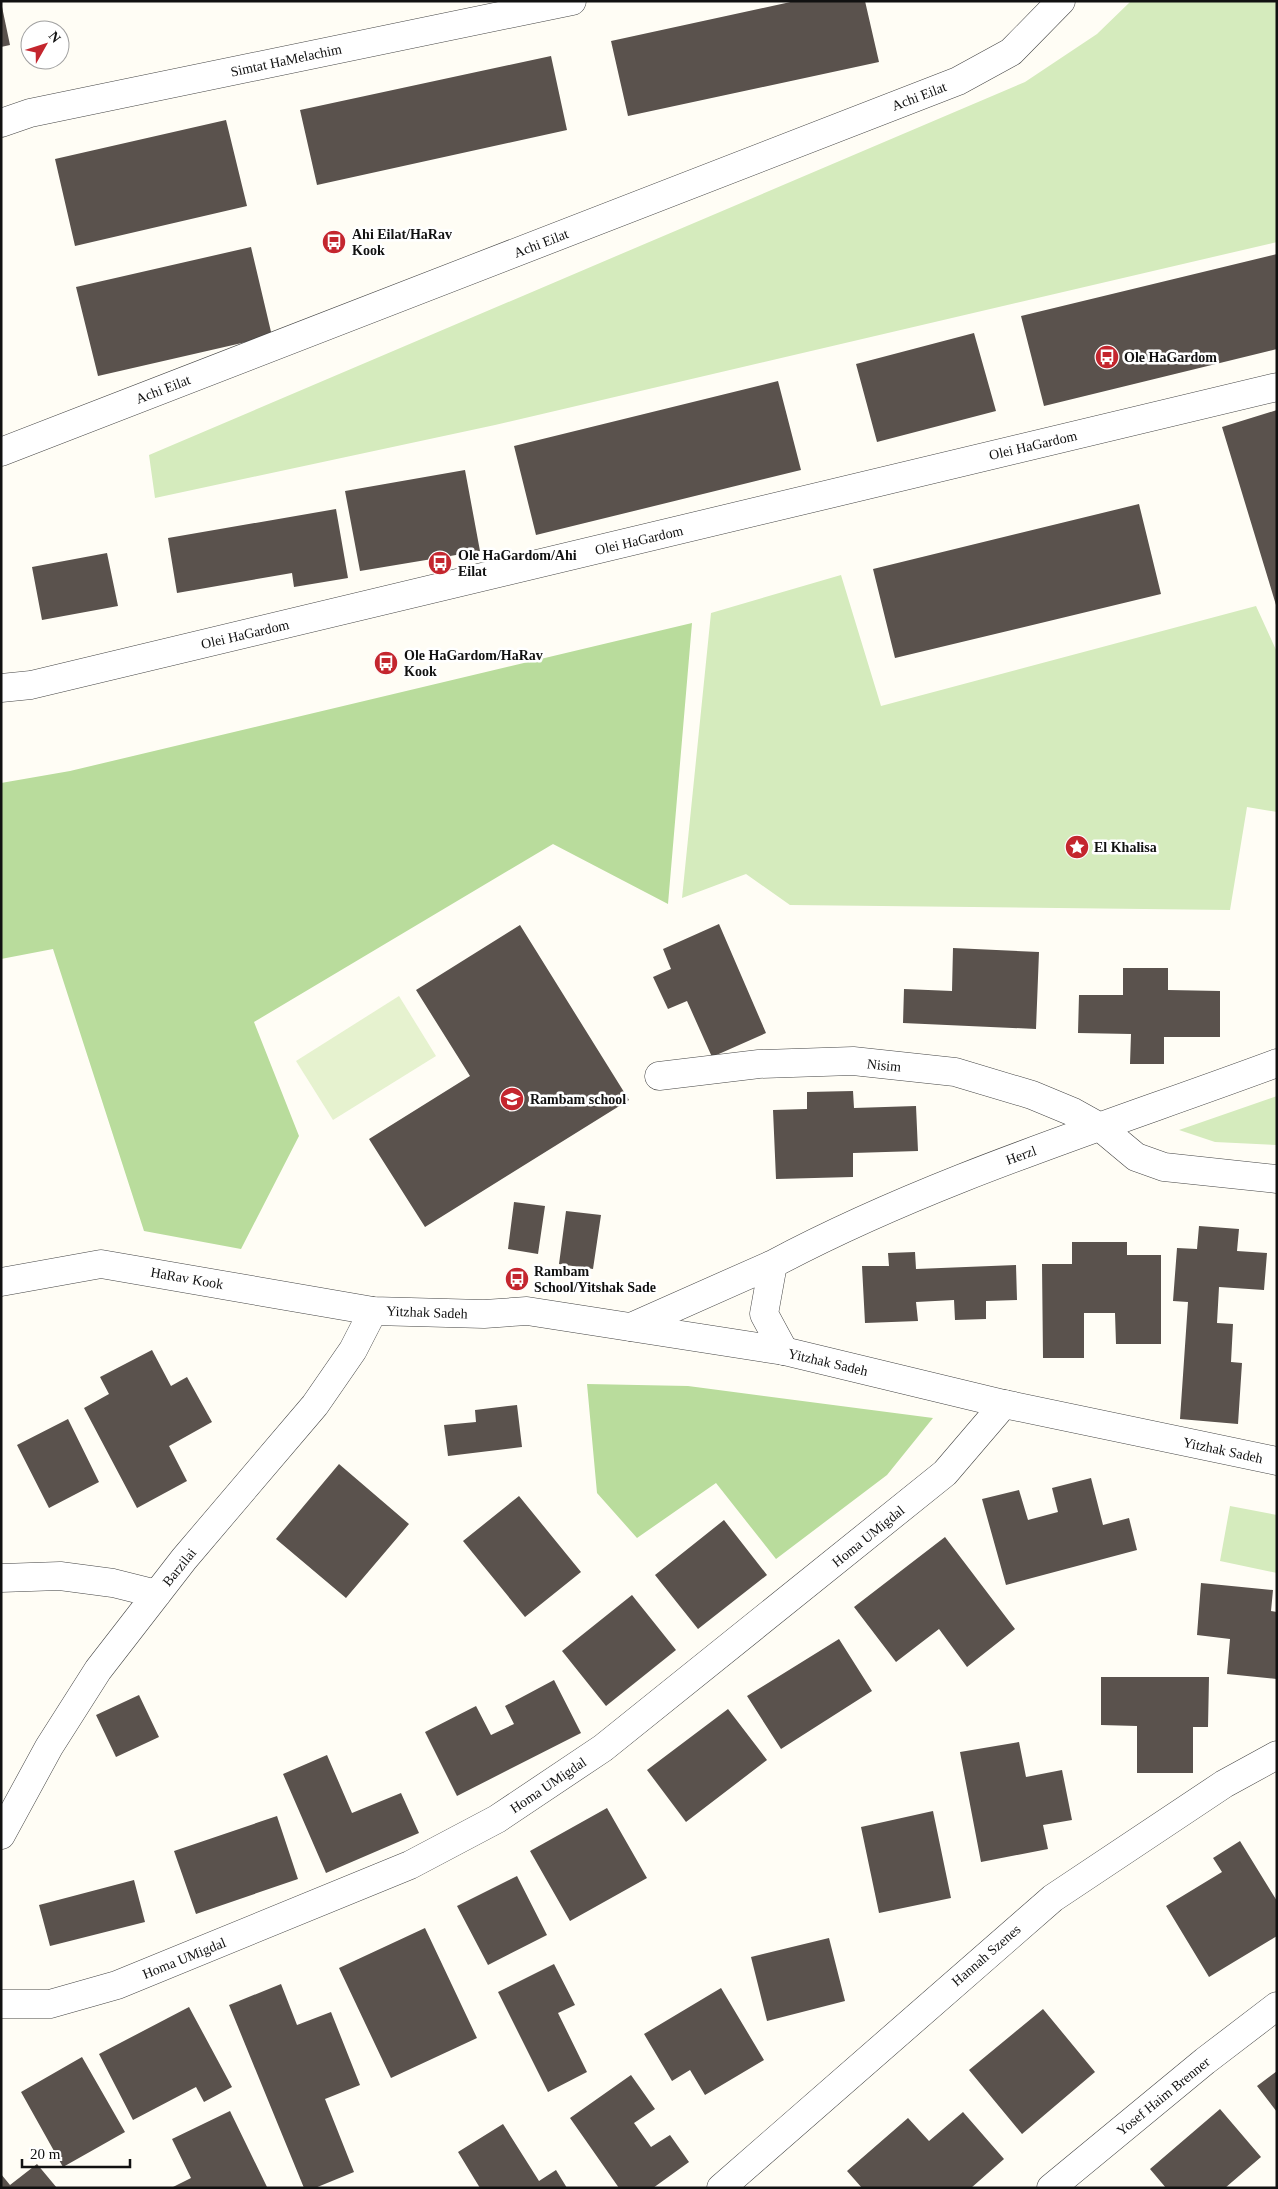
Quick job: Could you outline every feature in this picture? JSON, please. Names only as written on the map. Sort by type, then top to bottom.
[{"type":"street","name":"Simtat HaMelachim","points":[[1,123],[30,113],[572,1]]},
{"type":"street","name":"Achi Eilat","points":[[1,452],[958,81],[1011,52],[1061,1]]},
{"type":"street","name":"Olei HaGardom","points":[[1,688],[31,685],[1277,387]]},
{"type":"street","name":"Nisim","points":[[659,1076],[759,1064],[852,1061],[946,1071],[1032,1095],[1074,1112],[1100,1127],[1136,1157],[1164,1167],[1277,1179]]},
{"type":"street","name":"Herzl","points":[[631,1326],[773,1264],[870,1217],[1006,1160],[1277,1063]]},
{"type":"street","name":"HaRav Kook","points":[[1,1282],[101,1264],[373,1311]]},
{"type":"street","points":[[773,1264],[764,1314],[784,1351]]},
{"type":"street","name":"Yitzhak Sadeh","points":[[373,1311],[484,1314],[527,1311],[784,1351],[1004,1404],[1277,1461]]},
{"type":"street","name":"Barzilai","points":[[1,1835],[49,1746],[98,1670],[157,1594],[315,1406],[352,1350],[373,1311]]},
{"type":"street","name":"Homa UMigdal","points":[[1,2004],[50,2004],[118,1986],[410,1865],[497,1819],[603,1748],[945,1473],[1004,1404]]},
{"type":"street","points":[[1,1578],[60,1576],[113,1583],[157,1594]]},
{"type":"street","name":"Hannah Szenes","points":[[721,2188],[1053,1898],[1224,1784],[1277,1755]]},
{"type":"street","name":"Yosef Haim Brenner","points":[[1051,2188],[1204,2061],[1277,2006]]},
{"type":"green space","points":[[1131,1],[1277,1],[1277,242],[495,425],[155,498],[149,455],[1025,82],[1097,34]]},
{"type":"green space","points":[[841,575],[881,706],[1256,606],[1277,652],[1277,812],[1247,807],[1230,910],[790,905],[746,874],[682,898],[711,613]]},
{"type":"green space","points":[[692,623],[668,904],[553,844],[254,1022],[299,1136],[241,1249],[144,1231],[53,949],[1,959],[1,783],[70,771]]},
{"type":"green space","points":[[399,996],[436,1056],[333,1120],[296,1061]]},
{"type":"green space","points":[[1277,1096],[1277,1145],[1215,1142],[1179,1130]]},
{"type":"green space","points":[[587,1384],[688,1386],[933,1418],[887,1475],[776,1559],[716,1483],[637,1538],[597,1493]]},
{"type":"green space","points":[[1230,1506],[1277,1515],[1277,1573],[1220,1561]]},
{"type":"building","points":[[795,1],[865,1],[879,62],[628,116],[611,41]]},
{"type":"building","points":[[1,2],[10,45],[1,47]]},
{"type":"building","points":[[551,56],[567,130],[317,185],[300,110]]},
{"type":"building","points":[[226,120],[247,206],[75,246],[55,159]]},
{"type":"building","points":[[251,247],[272,336],[98,376],[76,287]]},
{"type":"building","points":[[1277,254],[1277,349],[1044,406],[1021,316]]},
{"type":"building","points":[[974,333],[996,411],[877,442],[856,364]]},
{"type":"building","points":[[778,381],[801,470],[536,535],[514,446]]},
{"type":"building","points":[[1277,410],[1277,605],[1276,605],[1222,427]]},
{"type":"building","points":[[465,470],[480,551],[360,571],[345,491]]},
{"type":"building","points":[[1139,504],[1161,594],[895,658],[873,569]]},
{"type":"building","points":[[336,509],[348,578],[294,587],[292,573],[177,593],[168,538]]},
{"type":"building","points":[[107,553],[118,606],[42,620],[32,567]]},
{"type":"building","points":[[719,924],[766,1033],[712,1057],[687,1001],[668,1009],[653,977],[671,969],[663,949]]},
{"type":"building","points":[[520,925],[629,1100],[425,1227],[369,1139],[470,1076],[416,990]]},
{"type":"building","points":[[953,948],[1039,952],[1036,1029],[903,1023],[904,989],[952,991]]},
{"type":"building","points":[[1123,968],[1168,968],[1168,990],[1220,991],[1220,1037],[1164,1037],[1164,1064],[1130,1064],[1131,1034],[1078,1033],[1079,995],[1123,995]]},
{"type":"building","points":[[853,1091],[854,1108],[916,1106],[918,1151],[853,1153],[853,1177],[776,1179],[773,1110],[807,1109],[807,1092]]},
{"type":"building","points":[[514,1202],[545,1206],[538,1254],[508,1249]]},
{"type":"building","points":[[566,1211],[601,1215],[593,1269],[559,1264]]},
{"type":"building","points":[[1199,1226],[1239,1229],[1237,1251],[1267,1253],[1264,1290],[1219,1287],[1217,1323],[1233,1324],[1231,1362],[1242,1363],[1238,1424],[1180,1419],[1188,1302],[1173,1301],[1177,1248],[1197,1249]]},
{"type":"building","points":[[1072,1242],[1127,1242],[1127,1255],[1161,1255],[1161,1344],[1116,1344],[1115,1313],[1084,1313],[1084,1358],[1043,1358],[1042,1264],[1072,1264]]},
{"type":"building","points":[[915,1252],[916,1269],[1016,1265],[1017,1300],[986,1301],[986,1319],[955,1320],[954,1300],[916,1302],[918,1321],[865,1323],[862,1266],[889,1266],[888,1253]]},
{"type":"building","points":[[152,1350],[171,1386],[187,1377],[212,1422],[169,1446],[187,1481],[137,1508],[84,1408],[109,1394],[100,1377]]},
{"type":"building","points":[[517,1405],[522,1447],[448,1456],[444,1425],[476,1422],[475,1410]]},
{"type":"building","points":[[68,1419],[99,1482],[49,1508],[17,1445]]},
{"type":"building","points":[[339,1464],[409,1524],[346,1598],[276,1539]]},
{"type":"building","points":[[1091,1478],[1103,1525],[1129,1518],[1137,1550],[1006,1585],[982,1499],[1019,1490],[1028,1520],[1058,1512],[1052,1488]]},
{"type":"building","points":[[519,1496],[581,1572],[525,1617],[463,1541]]},
{"type":"building","points":[[724,1520],[767,1575],[698,1629],[655,1575]]},
{"type":"building","points":[[945,1537],[1015,1629],[967,1667],[939,1629],[896,1662],[854,1607]]},
{"type":"building","points":[[1201,1583],[1273,1590],[1271,1611],[1277,1612],[1277,1679],[1227,1674],[1230,1639],[1197,1635]]},
{"type":"building","points":[[632,1595],[676,1650],[606,1706],[562,1651]]},
{"type":"building","points":[[839,1639],[872,1691],[781,1749],[747,1696]]},
{"type":"building","points":[[1101,1677],[1209,1677],[1208,1727],[1193,1727],[1193,1773],[1137,1773],[1137,1726],[1101,1725]]},
{"type":"building","points":[[554,1680],[581,1733],[457,1796],[425,1732],[476,1706],[491,1735],[514,1724],[505,1706]]},
{"type":"building","points":[[139,1695],[159,1737],[116,1757],[96,1715]]},
{"type":"building","points":[[728,1709],[767,1760],[686,1822],[647,1770]]},
{"type":"building","points":[[1019,1742],[1026,1777],[1062,1770],[1072,1820],[1043,1825],[1048,1849],[981,1862],[960,1752]]},
{"type":"building","points":[[327,1755],[352,1813],[401,1793],[419,1833],[326,1873],[283,1774]]},
{"type":"building","points":[[607,1808],[647,1878],[570,1921],[530,1851]]},
{"type":"building","points":[[933,1811],[951,1898],[879,1913],[861,1827]]},
{"type":"building","points":[[277,1816],[298,1879],[196,1914],[174,1851]]},
{"type":"building","points":[[1240,1841],[1277,1901],[1277,1936],[1209,1977],[1166,1906],[1222,1872],[1213,1858]]},
{"type":"building","points":[[517,1876],[547,1935],[488,1965],[457,1906]]},
{"type":"building","points":[[134,1880],[145,1922],[50,1946],[39,1905]]},
{"type":"building","points":[[425,1928],[477,2038],[391,2078],[339,1968]]},
{"type":"building","points":[[829,1938],[845,2001],[767,2021],[751,1957]]},
{"type":"building","points":[[554,1964],[575,2005],[558,2013],[587,2072],[548,2092],[498,1992]]},
{"type":"building","points":[[281,1984],[297,2025],[331,2012],[360,2085],[325,2099],[354,2172],[315,2188],[304,2188],[229,2005]]},
{"type":"building","points":[[721,1988],[764,2060],[705,2095],[690,2070],[672,2081],[644,2034]]},
{"type":"building","points":[[189,2007],[232,2087],[204,2102],[196,2087],[133,2120],[99,2054]]},
{"type":"building","points":[[1043,2009],[1095,2072],[1022,2134],[969,2070]]},
{"type":"building","points":[[82,2057],[125,2132],[63,2167],[21,2092]]},
{"type":"building","points":[[1277,2071],[1277,2112],[1257,2086]]},
{"type":"building","points":[[631,2075],[655,2109],[634,2123],[651,2147],[670,2135],[689,2162],[653,2188],[619,2188],[570,2118]]},
{"type":"building","points":[[1220,2109],[1261,2157],[1225,2188],[1166,2188],[1150,2169]]},
{"type":"building","points":[[230,2111],[267,2187],[171,2188],[191,2178],[172,2139]]},
{"type":"building","points":[[963,2112],[1004,2159],[971,2188],[862,2188],[847,2171],[908,2118],[929,2141]]},
{"type":"building","points":[[503,2124],[539,2181],[556,2170],[567,2188],[480,2188],[458,2152]]},
{"type":"building","points":[[37,2164],[57,2188],[1,2188],[1,2174],[10,2185]]},
{"type":"place","name":"Ahi Eilat/HaRav Kook","points":[[334,242]]},
{"type":"place","name":"Ole HaGardom","points":[[1107,357]]},
{"type":"place","name":"Ole HaGardom/Ahi Eilat","points":[[440,563]]},
{"type":"place","name":"Ole HaGardom/HaRav Kook","points":[[386,663]]},
{"type":"place","name":"El Khalisa","points":[[1077,847]]},
{"type":"place","name":"Rambam school","points":[[512,1099]]},
{"type":"place","name":"Rambam School/Yitshak Sade","points":[[517,1279]]}]
